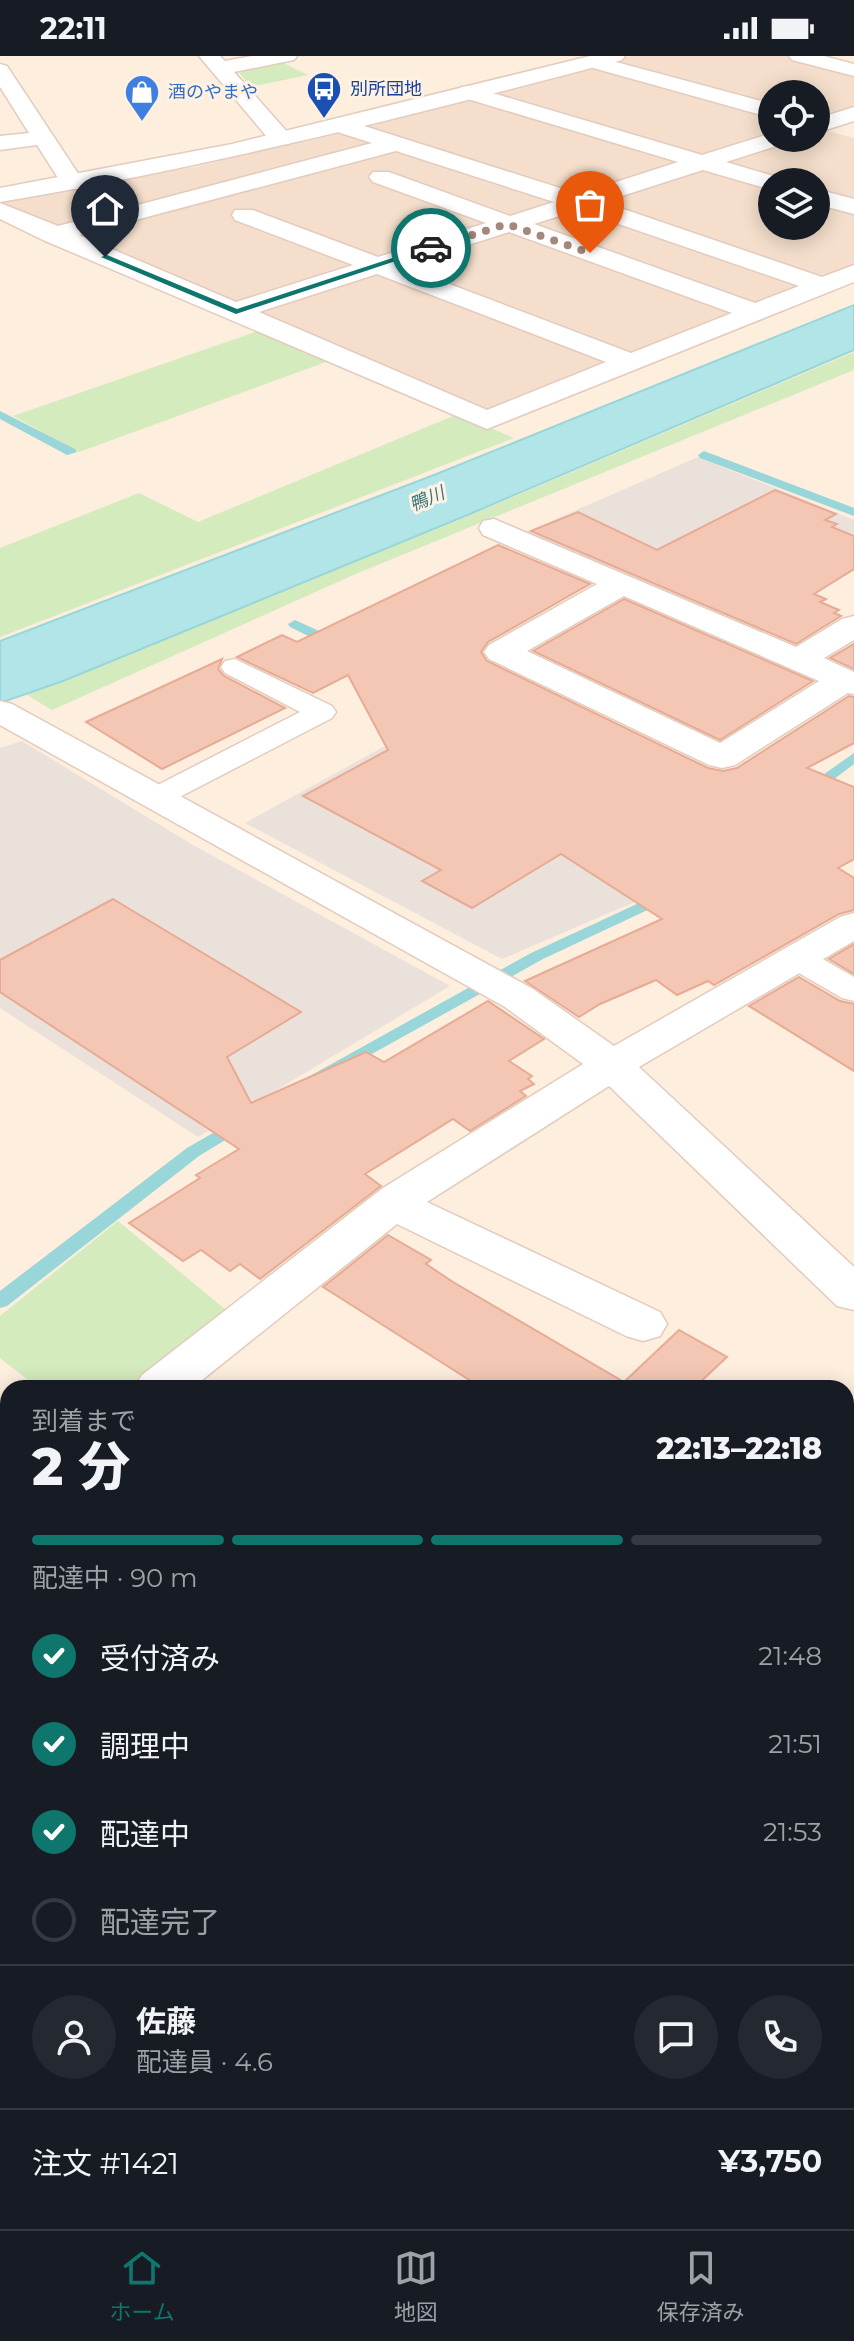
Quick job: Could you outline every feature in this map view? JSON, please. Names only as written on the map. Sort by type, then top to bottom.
[{"type":"street","points":[[215,62],[287,56]]},
{"type":"street","points":[[799,56],[854,70]]},
{"type":"street","points":[[0,195],[156,169],[604,59],[758,107]]},
{"type":"street","points":[[215,62],[281,139]]},
{"type":"street","points":[[0,70],[73,184]]},
{"type":"street","points":[[469,92],[758,179]]},
{"type":"street","points":[[830,121],[854,114]]},
{"type":"street","points":[[339,125],[577,201],[824,286]]},
{"type":"street","points":[[830,128],[854,134]]},
{"type":"street","points":[[0,143],[43,138]]},
{"type":"street","points":[[52,235],[395,144]]},
{"type":"street","points":[[236,311],[758,144]]},
{"type":"street","points":[[381,177],[757,313]]},
{"type":"street","points":[[830,200],[854,207]]},
{"type":"street","points":[[0,210],[487,420],[854,273]]},
{"type":"street","points":[[244,215],[630,362]]},
{"type":"street","points":[[494,528],[849,682]]},
{"type":"street","points":[[623,583],[501,652],[722,757],[849,682]]},
{"type":"street","points":[[799,659],[854,626]]},
{"type":"street","points":[[10,717],[485,977],[612,1065],[854,1294]]},
{"type":"street","points":[[169,1380],[394,1204],[612,1065],[854,925]]},
{"type":"street","points":[[394,1204],[643,1324]]},
{"type":"lane","points":[[157,797],[322,712],[235,667]]},
{"type":"lane","points":[[797,958],[854,991]]},
{"type":"shaded area","points":[[632,56],[787,56],[854,73],[854,110],[830,116],[830,80],[758,80],[758,104],[610,61]]},
{"type":"shaded area","points":[[590,67],[758,111],[758,138],[702,156],[489,92]]},
{"type":"shaded area","points":[[468,97],[683,163],[575,196],[358,124]]},
{"type":"shaded area","points":[[342,131],[376,141],[376,145],[58,227],[0,203],[3,198],[195,167]]},
{"type":"shaded area","points":[[830,131],[854,138],[854,203],[830,196],[830,168],[758,168],[758,174],[719,161],[758,149],[758,152],[830,152]]},
{"type":"shaded area","points":[[388,149],[556,198],[554,204],[514,217],[487,220],[486,225],[374,258],[247,210],[235,213],[357,264],[238,306],[76,236],[78,231]]},
{"type":"shaded area","points":[[702,165],[758,182],[758,240],[830,240],[830,203],[854,210],[854,268],[836,275],[816,274],[592,201]]},
{"type":"shaded area","points":[[577,205],[811,283],[757,306],[521,225]]},
{"type":"shaded area","points":[[503,228],[739,310],[630,357],[390,266]]},
{"type":"shaded area","points":[[376,270],[610,364],[486,413],[252,311]]},
{"type":"shaded area","points":[[698,457],[854,520],[854,548],[728,616],[526,532]]},
{"type":"shaded area","points":[[452,709],[637,901],[502,959],[245,823]]},
{"type":"shaded area","points":[[22,741],[193,845],[450,986],[198,1137],[0,1008],[0,748]]},
{"type":"green space","points":[[279,61],[308,75],[251,87],[237,70]]},
{"type":"green space","points":[[264,329],[334,359],[79,452],[13,416]]},
{"type":"green space","points":[[854,352],[854,370],[358,573],[52,710],[27,695],[471,515]]},
{"type":"green space","points":[[458,414],[514,438],[0,637],[0,548],[139,493],[198,522]]},
{"type":"green space","points":[[118,1221],[226,1310],[139,1380],[28,1380],[0,1358],[0,1316]]},
{"type":"water","name":"鴨川","points":[[854,305],[854,350],[470,514],[63,681],[0,703],[0,641],[434,475]]},
{"type":"building","points":[[775,490],[836,514],[825,520],[837,524],[832,527],[854,536],[854,569],[814,594],[826,599],[820,602],[839,610],[834,613],[841,616],[796,644],[531,531],[578,512],[657,550]]},
{"type":"building","points":[[498,545],[590,584],[488,642],[481,652],[487,661],[708,768],[723,771],[737,768],[849,696],[854,697],[854,743],[807,768],[854,787],[854,859],[838,868],[854,878],[854,910],[839,914],[714,985],[708,981],[677,995],[656,980],[600,1004],[579,1017],[525,981],[662,919],[561,854],[472,908],[422,881],[441,870],[303,796],[388,750],[348,675],[313,693],[237,657],[282,635],[297,642]]},
{"type":"building","points":[[624,599],[813,681],[720,740],[533,651]]},
{"type":"building","points":[[854,644],[854,669],[830,658]]},
{"type":"building","points":[[222,659],[218,669],[224,676],[285,708],[162,769],[86,722]]},
{"type":"building","points":[[113,899],[301,1012],[227,1057],[251,1103],[366,1052],[384,1062],[488,1001],[544,1039],[509,1061],[532,1076],[528,1079],[534,1084],[520,1091],[526,1096],[470,1131],[453,1119],[365,1174],[381,1186],[260,1279],[240,1264],[230,1271],[201,1250],[183,1261],[129,1223],[200,1178],[196,1175],[239,1149],[0,992],[0,960]]},
{"type":"building","points":[[854,944],[854,974],[829,959]]},
{"type":"building","points":[[799,977],[840,1001],[854,1004],[854,1071],[749,1006]]},
{"type":"building","points":[[388,1235],[431,1260],[426,1264],[453,1282],[621,1380],[469,1380],[323,1287]]},
{"type":"building","points":[[679,1330],[727,1357],[703,1380],[626,1380]]},
{"type":"waterway","points":[[0,414],[71,452]]},
{"type":"waterway","points":[[704,455],[854,512]]},
{"type":"waterway","points":[[295,624],[336,644]]},
{"type":"waterway","points":[[808,792],[854,757]]},
{"type":"waterway","points":[[319,1076],[537,956],[665,896]]},
{"type":"waterway","points":[[0,1301],[193,1152],[239,1124]]},
{"type":"way so far","points":[[431,248],[507,224],[590,253]]},
{"type":"place","name":"別所団地","points":[[324,120]]},
{"type":"place","name":"酒のやまや","points":[[142,123]]},
{"type":"route","points":[[105,257],[236,311],[431,248]]}]
